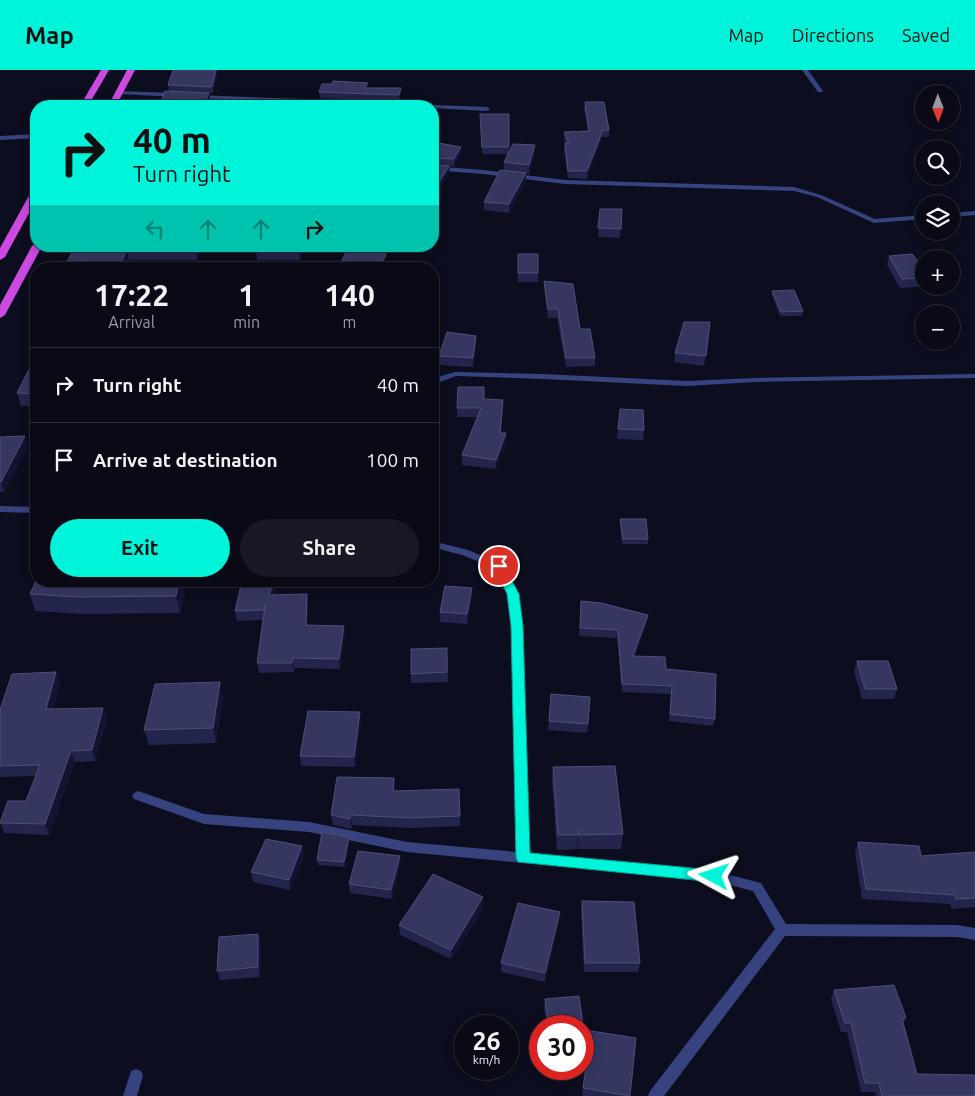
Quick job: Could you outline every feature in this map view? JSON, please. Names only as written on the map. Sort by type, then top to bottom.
[{"type":"highway","points":[[88,100],[106,70]]},
{"type":"highway","points":[[115,100],[132,70]]},
{"type":"highway","points":[[0,257],[30,203]]},
{"type":"highway","points":[[0,315],[34,252]]},
{"type":"street","points":[[805,70],[820,91]]},
{"type":"street","points":[[119,92],[294,100]]},
{"type":"street","points":[[439,106],[487,108]]},
{"type":"street","points":[[0,138],[30,136]]},
{"type":"street","points":[[439,169],[565,182],[794,189],[819,196],[874,221],[915,218]]},
{"type":"street","points":[[960,214],[975,213]]},
{"type":"street","points":[[439,379],[455,374],[572,378],[659,384],[725,384],[755,380],[975,376]]},
{"type":"street","points":[[0,509],[30,510]]},
{"type":"street","points":[[439,546],[465,552],[499,566],[513,594],[517,626],[523,858]]},
{"type":"street","points":[[138,796],[204,819],[309,828],[407,847],[714,876],[757,887],[782,930]]},
{"type":"street","points":[[782,930],[957,931],[975,934]]},
{"type":"street","points":[[655,1096],[782,930]]},
{"type":"street","points":[[130,1096],[136,1076]]},
{"type":"building","points":[[173,70],[216,70],[212,87],[168,85]]},
{"type":"building","points":[[333,81],[368,83],[365,88],[401,88],[399,95],[319,92],[322,84],[332,84]]},
{"type":"building","points":[[165,91],[209,93],[206,100],[162,100]]},
{"type":"building","points":[[585,102],[604,102],[609,130],[603,130],[587,171],[568,171],[565,143],[569,143],[564,132],[589,131]]},
{"type":"building","points":[[480,114],[509,114],[509,147],[482,147]]},
{"type":"building","points":[[439,143],[461,147],[454,159],[439,158]]},
{"type":"building","points":[[513,144],[535,145],[529,165],[504,162]]},
{"type":"building","points":[[439,165],[449,166],[439,182]]},
{"type":"building","points":[[500,170],[526,173],[509,204],[484,202]]},
{"type":"building","points":[[600,209],[622,209],[621,229],[598,228]]},
{"type":"building","points":[[72,252],[126,252],[121,262],[67,262]]},
{"type":"building","points":[[346,252],[386,252],[383,262],[341,262]]},
{"type":"building","points":[[518,254],[538,254],[538,273],[518,273]]},
{"type":"building","points":[[912,254],[915,258],[915,278],[902,279],[889,256]]},
{"type":"building","points":[[544,281],[573,284],[580,329],[590,329],[595,358],[566,358],[558,309],[548,309]]},
{"type":"building","points":[[794,290],[803,311],[781,312],[772,291]]},
{"type":"building","points":[[684,322],[710,322],[706,356],[675,353]]},
{"type":"building","points":[[447,332],[476,336],[473,358],[439,356]]},
{"type":"building","points":[[30,368],[30,394],[17,393]]},
{"type":"building","points":[[458,387],[484,387],[484,399],[503,400],[500,433],[506,433],[496,460],[462,455],[481,408],[457,408]]},
{"type":"building","points":[[620,409],[643,410],[644,430],[618,429]]},
{"type":"building","points":[[25,436],[1,482],[0,482],[0,437]]},
{"type":"building","points":[[620,519],[646,519],[648,539],[623,539]]},
{"type":"building","points":[[445,586],[472,588],[467,614],[440,612]]},
{"type":"building","points":[[33,587],[178,587],[176,596],[77,597],[30,594]]},
{"type":"building","points":[[241,587],[272,587],[269,595],[307,594],[306,625],[344,626],[339,659],[293,658],[292,663],[257,663],[265,606],[264,610],[235,611]]},
{"type":"building","points":[[581,601],[601,603],[648,615],[633,656],[665,657],[666,669],[716,674],[715,719],[670,714],[672,686],[622,684],[618,630],[580,628]]},
{"type":"building","points":[[447,648],[447,672],[411,674],[411,649]]},
{"type":"building","points":[[857,661],[888,661],[897,689],[865,689]]},
{"type":"building","points":[[56,672],[46,709],[103,708],[92,750],[71,751],[45,824],[0,823],[8,801],[26,801],[40,765],[0,766],[0,710],[12,674]]},
{"type":"building","points":[[220,682],[213,728],[144,730],[155,684]]},
{"type":"building","points":[[551,694],[590,697],[588,724],[549,721]]},
{"type":"building","points":[[308,711],[360,712],[354,757],[300,756]]},
{"type":"building","points":[[615,766],[623,834],[579,835],[579,830],[578,835],[558,835],[553,767]]},
{"type":"building","points":[[337,777],[394,778],[393,791],[459,789],[460,816],[410,818],[351,815],[350,819],[331,815]]},
{"type":"building","points":[[322,832],[349,837],[344,862],[317,860]]},
{"type":"building","points":[[266,839],[302,846],[289,880],[251,872]]},
{"type":"building","points":[[858,842],[919,846],[921,856],[975,852],[975,898],[956,899],[954,895],[866,889]]},
{"type":"building","points":[[358,851],[400,856],[391,890],[349,884]]},
{"type":"building","points":[[433,874],[483,897],[451,950],[399,925]]},
{"type":"building","points":[[582,901],[634,902],[640,963],[585,963]]},
{"type":"building","points":[[518,903],[560,912],[545,973],[501,963]]},
{"type":"building","points":[[258,934],[258,967],[217,971],[219,937]]},
{"type":"building","points":[[894,985],[906,1018],[902,1019],[917,1074],[975,1075],[975,1096],[882,1096],[879,1083],[865,1083],[851,1023],[845,1023],[834,990]]},
{"type":"building","points":[[579,996],[582,1015],[547,1015],[545,999]]},
{"type":"building","points":[[594,1031],[636,1038],[630,1096],[583,1088],[584,1080],[594,1080]]},
{"type":"route","points":[[499,566],[513,594],[517,626],[523,858],[714,876]]}]
